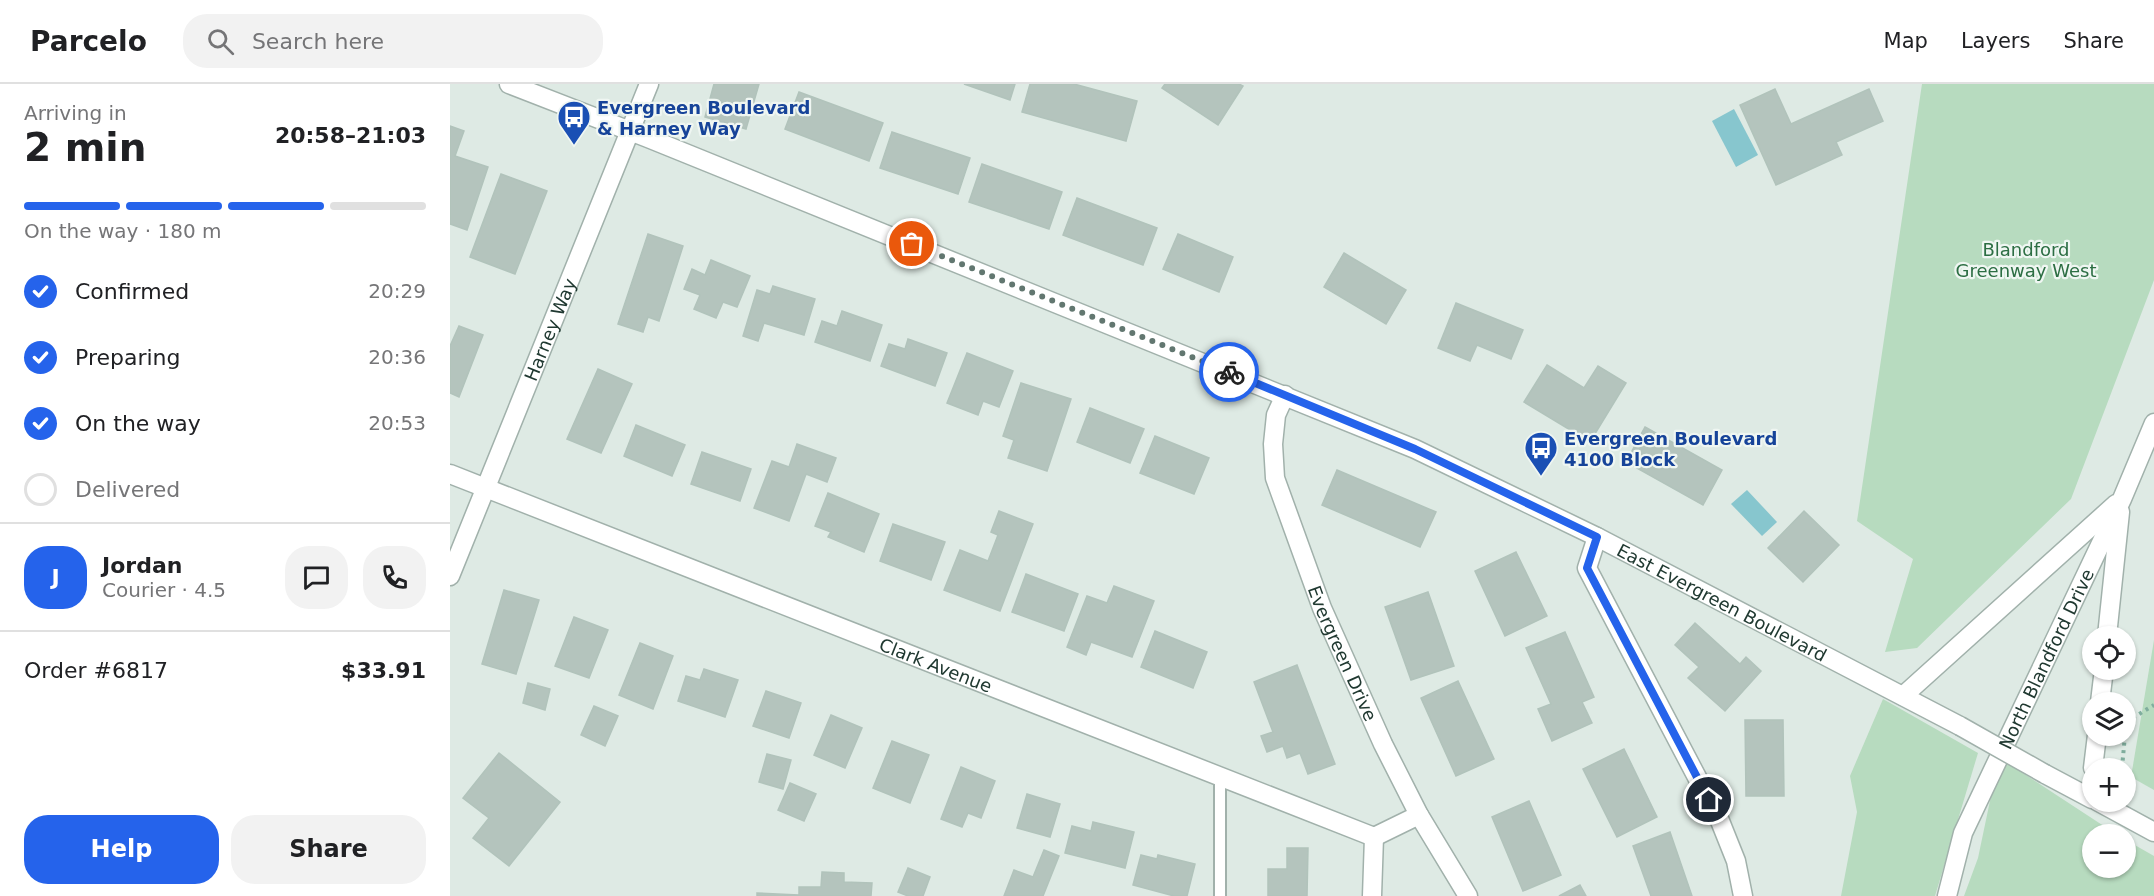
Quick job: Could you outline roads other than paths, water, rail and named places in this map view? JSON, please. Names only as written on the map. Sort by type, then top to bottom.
[{"type":"street","name":"East Evergreen Boulevard","points":[[508,84],[629,130],[1415,449],[1597,537],[1960,726],[2082,793]]},
{"type":"street","name":"Harney Way","points":[[450,576],[649,84]]},
{"type":"street","name":"Evergreen Drive","points":[[1285,395],[1276,415],[1273,444],[1275,478],[1322,608],[1383,744],[1419,815],[1468,896]]},
{"type":"street","name":"North Blandford Drive","points":[[1947,896],[1963,833],[2122,499],[2154,423]]},
{"type":"street","name":"Clark Avenue","points":[[450,474],[1374,837]]},
{"type":"street","points":[[2108,626],[2122,499]]},
{"type":"street","points":[[1903,696],[2122,499]]},
{"type":"street","points":[[1597,537],[1587,568],[1720,820],[1736,861],[1743,896]]},
{"type":"street","name":"East Evergreen Boulevard","points":[[2117,812],[2154,832]]},
{"type":"street","points":[[1372,896],[1374,837],[1419,815]]},
{"type":"lane","points":[[1220,775],[1220,896]]},
{"type":"water","points":[[1734,109],[1758,155],[1736,167],[1712,121]]},
{"type":"water","points":[[1747,490],[1777,522],[1762,536],[1731,504]]},
{"type":"place","name":"Evergreen Boulevard & Harney Way","points":[[574,146]]},
{"type":"place","name":"Evergreen Boulevard 4100 Block","points":[[1541,477]]},
{"type":"park label","name":"Blandford Greenway West","points":[[2026,259]]}]
